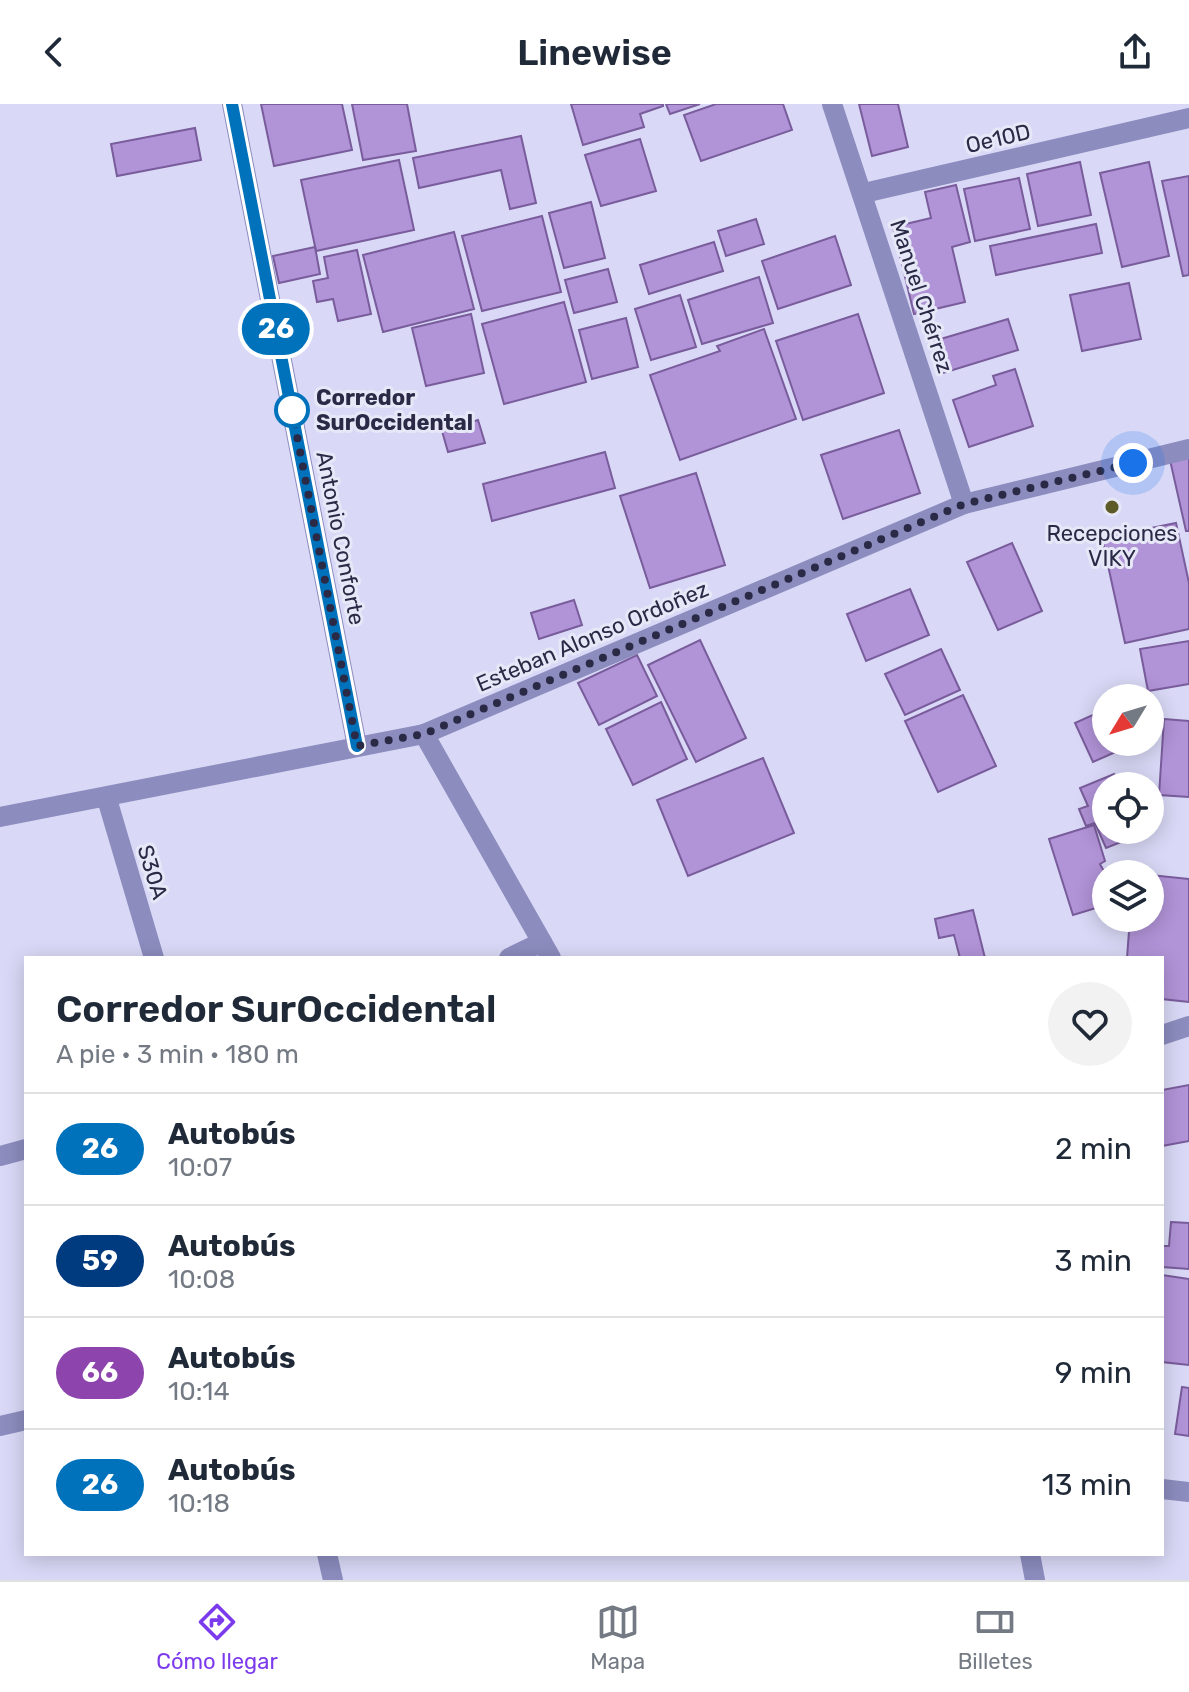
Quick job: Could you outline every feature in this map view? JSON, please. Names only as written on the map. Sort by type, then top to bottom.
[{"type":"street","name":"Antonio Conforte","points":[[232,104],[357,746]]},
{"type":"street","name":"Manuel Chérrez","points":[[832,104],[864,193],[964,504]]},
{"type":"street","name":"Oe10D","points":[[864,193],[1189,118]]},
{"type":"street","name":"Esteban Alonso Ordoñez","points":[[0,817],[107,799],[424,734],[964,504],[1189,449]]},
{"type":"street","points":[[424,734],[546,950],[518,956]]},
{"type":"street","name":"S30A","points":[[107,799],[153,956]]},
{"type":"street","points":[[1164,1034],[1189,1026]]},
{"type":"street","points":[[0,1156],[24,1150]]},
{"type":"street","points":[[0,1426],[24,1420]]},
{"type":"street","points":[[1164,1489],[1189,1492]]},
{"type":"street","points":[[327,1556],[333,1580]]},
{"type":"street","points":[[1030,1556],[1035,1580]]},
{"type":"building","points":[[261,104],[342,104],[352,150],[274,166]]},
{"type":"building","points":[[352,104],[407,104],[416,151],[363,160]]},
{"type":"building","points":[[571,104],[663,106],[640,114],[644,127],[583,145]]},
{"type":"building","points":[[666,104],[700,104],[670,114]]},
{"type":"building","points":[[716,104],[783,104],[792,130],[701,161],[684,115]]},
{"type":"building","points":[[859,104],[898,104],[908,147],[872,156]]},
{"type":"building","points":[[195,128],[201,160],[117,176],[111,144]]},
{"type":"building","points":[[521,136],[536,203],[510,209],[501,170],[419,188],[413,158]]},
{"type":"building","points":[[640,139],[656,191],[601,206],[585,155]]},
{"type":"building","points":[[399,160],[414,230],[316,251],[301,180]]},
{"type":"building","points":[[1080,162],[1091,215],[1038,226],[1027,174]]},
{"type":"building","points":[[1149,162],[1169,256],[1122,267],[1100,173]]},
{"type":"building","points":[[1189,176],[1189,275],[1183,276],[1162,181]]},
{"type":"building","points":[[1019,178],[1030,229],[975,241],[964,189]]},
{"type":"building","points":[[956,185],[970,242],[952,247],[965,302],[914,314],[893,227],[931,218],[925,192]]},
{"type":"building","points":[[591,202],[605,258],[564,268],[549,213]]},
{"type":"building","points":[[542,216],[561,292],[482,311],[462,236]]},
{"type":"building","points":[[756,219],[764,244],[726,256],[718,231]]},
{"type":"building","points":[[1096,224],[1102,253],[996,275],[990,246]]},
{"type":"building","points":[[454,232],[474,309],[383,332],[363,255]]},
{"type":"building","points":[[835,236],[851,285],[778,309],[762,261]]},
{"type":"building","points":[[714,242],[723,271],[649,294],[640,265]]},
{"type":"building","points":[[315,247],[320,274],[279,283],[273,256]]},
{"type":"building","points":[[357,250],[371,314],[338,321],[333,299],[317,302],[313,281],[328,278],[324,257]]},
{"type":"building","points":[[608,269],[617,302],[574,313],[565,280]]},
{"type":"building","points":[[759,277],[773,323],[702,344],[688,300]]},
{"type":"building","points":[[1129,283],[1141,339],[1082,351],[1070,295]]},
{"type":"building","points":[[680,295],[696,347],[651,360],[635,309]]},
{"type":"building","points":[[564,302],[586,382],[504,404],[482,324]]},
{"type":"building","points":[[471,314],[484,373],[426,386],[412,328]]},
{"type":"building","points":[[858,314],[884,393],[803,420],[776,341]]},
{"type":"building","points":[[626,318],[638,367],[592,379],[579,330]]},
{"type":"building","points":[[1008,319],[1018,350],[943,373],[934,341]]},
{"type":"building","points":[[764,329],[796,419],[680,460],[650,375],[720,351],[717,346]]},
{"type":"building","points":[[1015,369],[1033,426],[969,447],[953,400],[996,385],[993,376]]},
{"type":"building","points":[[478,420],[485,443],[448,452],[442,431]]},
{"type":"building","points":[[899,430],[920,493],[843,519],[821,455]]},
{"type":"building","points":[[605,452],[615,488],[492,521],[483,484]]},
{"type":"building","points":[[1189,456],[1189,531],[1186,531],[1170,460]]},
{"type":"building","points":[[696,473],[725,565],[650,588],[620,496]]},
{"type":"building","points":[[1176,523],[1189,583],[1189,629],[1125,643],[1102,538]]},
{"type":"building","points":[[1012,543],[1042,611],[998,630],[967,562]]},
{"type":"building","points":[[910,589],[929,635],[866,661],[847,614]]},
{"type":"building","points":[[574,600],[582,625],[539,639],[531,613]]},
{"type":"building","points":[[700,640],[746,738],[696,762],[648,665]]},
{"type":"building","points":[[1189,641],[1189,684],[1164,688],[1164,684],[1147,684],[1140,649]]},
{"type":"building","points":[[941,649],[960,690],[905,715],[885,674]]},
{"type":"building","points":[[637,655],[657,696],[599,725],[578,683]]},
{"type":"building","points":[[963,695],[996,766],[938,792],[905,721]]},
{"type":"building","points":[[661,702],[687,759],[633,785],[606,729]]},
{"type":"building","points":[[1092,715],[1092,756],[1107,756],[1093,762],[1075,723]]},
{"type":"building","points":[[1164,719],[1189,721],[1189,797],[1164,795],[1164,772],[1161,772],[1164,756]]},
{"type":"building","points":[[763,758],[794,833],[688,876],[657,800]]},
{"type":"building","points":[[1092,783],[1092,824],[1086,826],[1079,809],[1088,806],[1080,788]]},
{"type":"building","points":[[1092,826],[1092,844],[1100,844],[1105,860],[1092,860],[1092,909],[1073,915],[1049,839]]},
{"type":"building","points":[[1164,876],[1189,879],[1189,1002],[1164,999],[1164,956],[1127,956],[1129,932],[1164,932]]},
{"type":"building","points":[[973,910],[984,956],[959,956],[954,935],[939,938],[935,919]]},
{"type":"building","points":[[1189,1085],[1189,1141],[1164,1146],[1164,1090]]},
{"type":"building","points":[[1171,1222],[1189,1223],[1189,1269],[1164,1267],[1164,1246],[1169,1246]]},
{"type":"building","points":[[1164,1275],[1189,1279],[1189,1365],[1164,1362]]},
{"type":"building","points":[[1182,1387],[1189,1388],[1189,1436],[1175,1434]]},
{"type":"bus line","name":"26","points":[[232,104],[357,746]]},
{"type":"place","name":"Corredor SurOccidental","points":[[292,410]]},
{"type":"place","name":"Recepciones VIKY","points":[[1112,507]]},
{"type":"route","points":[[292,410],[357,746],[424,734],[964,504],[1133,463]]}]
